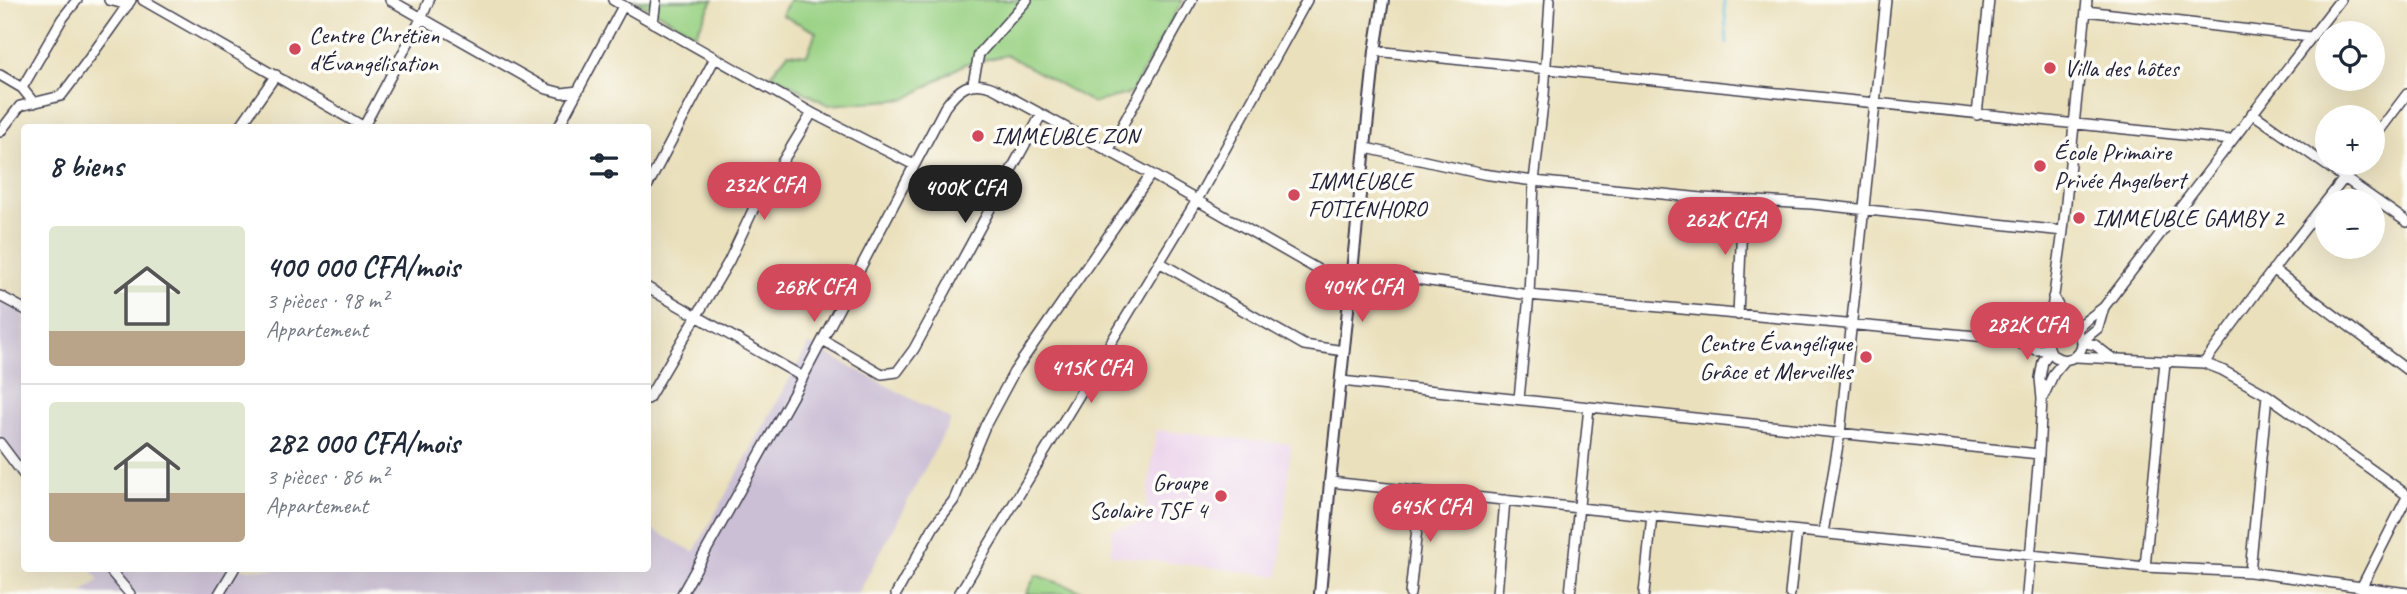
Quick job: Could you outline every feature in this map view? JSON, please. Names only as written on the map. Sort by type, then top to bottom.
[{"type":"street","points":[[22,88],[62,19],[77,0]]},
{"type":"street","points":[[0,132],[20,106],[61,96],[130,2],[110,0]]},
{"type":"street","points":[[143,0],[359,124]]},
{"type":"street","points":[[390,0],[547,89],[562,93],[578,91]]},
{"type":"street","points":[[366,124],[429,0]]},
{"type":"street","points":[[613,0],[812,113],[914,165]]},
{"type":"street","points":[[653,23],[656,0]]},
{"type":"street","points":[[973,83],[979,54],[1027,0]]},
{"type":"street","points":[[1108,151],[1192,0]]},
{"type":"street","points":[[959,594],[1197,200],[1307,0]]},
{"type":"street","points":[[1320,594],[1375,51],[1383,0]]},
{"type":"street","points":[[1518,399],[1530,295],[1534,181],[1550,0]]},
{"type":"street","points":[[1823,533],[1840,433],[1885,0]]},
{"type":"street","points":[[1977,115],[1989,0]]},
{"type":"street","points":[[2027,594],[2039,454],[2042,398],[2040,378],[2043,361],[2050,350],[2050,323],[2063,231],[2087,0]]},
{"type":"street","points":[[2010,340],[2038,333],[2052,333],[2060,327],[2074,329],[2104,307],[2340,0]]},
{"type":"street","points":[[560,124],[623,6]]},
{"type":"street","points":[[2086,11],[2311,37]]},
{"type":"street","points":[[1375,51],[2231,140]]},
{"type":"street","points":[[651,179],[715,58]]},
{"type":"street","points":[[0,75],[22,88],[34,103]]},
{"type":"street","points":[[242,124],[276,75]]},
{"type":"street","points":[[682,594],[803,377],[945,107],[961,88],[973,83],[993,88],[1151,174],[1350,288]]},
{"type":"street","points":[[2385,123],[2407,94]]},
{"type":"street","points":[[651,394],[812,113]]},
{"type":"street","points":[[2252,113],[2407,222]]},
{"type":"street","points":[[822,340],[883,374],[897,372],[914,349],[1041,115]]},
{"type":"street","points":[[1366,148],[1483,174],[1534,181],[1812,204],[2063,231]]},
{"type":"street","points":[[896,594],[933,526],[954,500],[985,426],[1014,372],[1151,174]]},
{"type":"street","points":[[2204,363],[2273,269],[2346,177]]},
{"type":"street","points":[[1738,315],[1743,200]]},
{"type":"street","points":[[1159,262],[1304,345],[1344,351]]},
{"type":"street","points":[[2273,269],[2407,370]]},
{"type":"street","points":[[1352,270],[1530,295],[2010,340],[2036,350],[2050,350],[2064,360],[2076,357],[2204,363],[2267,395],[2407,496],[2361,588]]},
{"type":"street","points":[[651,290],[803,377]]},
{"type":"street","points":[[0,296],[21,307]]},
{"type":"street","points":[[2053,297],[2082,342],[2095,345],[2113,359]]},
{"type":"street","points":[[2076,357],[2082,342],[2098,328],[2104,307]]},
{"type":"street","points":[[2042,398],[2054,373],[2064,360]]},
{"type":"street","points":[[2145,567],[2165,362]]},
{"type":"street","points":[[1340,381],[2039,454]]},
{"type":"street","points":[[2250,572],[2267,395]]},
{"type":"street","points":[[1570,594],[1589,407]]},
{"type":"street","points":[[0,443],[21,471]]},
{"type":"street","points":[[1330,481],[2145,567],[2250,572],[2407,593]]},
{"type":"street","points":[[1410,594],[1421,491]]},
{"type":"street","points":[[1497,594],[1505,500]]},
{"type":"street","points":[[1644,594],[1651,515]]},
{"type":"street","points":[[1790,594],[1797,531]]},
{"type":"street","points":[[111,572],[130,594]]},
{"type":"street","points":[[219,594],[232,572]]},
{"type":"shaded area","points":[[0,299],[21,311],[21,475],[0,446]]},
{"type":"shaded area","points":[[809,344],[951,420],[858,594],[81,594],[99,580],[93,572],[651,572],[651,529],[694,552]]},
{"type":"shaded area","points":[[1156,430],[1291,444],[1279,576],[1111,555],[1112,529],[1144,523]]},
{"type":"green space","points":[[635,0],[713,0],[696,34]]},
{"type":"green space","points":[[789,0],[1183,0],[1131,93],[1093,103],[1007,55],[965,64],[906,99],[828,105],[771,74],[788,53],[807,55],[816,32],[782,15]]},
{"type":"green space","points":[[1036,575],[1082,591],[1083,594],[1026,594]]},
{"type":"waterway","points":[[1724,0],[1727,44]]},
{"type":"place","name":"Centre Chrétien d'Évangélisation","points":[[295,49]]},
{"type":"place","name":"Villa des hôtes","points":[[2050,68]]},
{"type":"place","name":"IMMEUBLE ZON","points":[[978,136]]},
{"type":"place","name":"École Primaire Privée Angelbert","points":[[2040,166]]},
{"type":"place","name":"IMMEUBLE FOTIENHORO","points":[[1294,195]]},
{"type":"place","name":"IMMEUBLE GAMBY 2","points":[[2079,218]]},
{"type":"place","name":"Centre Évangélique Grâce et Merveilles","points":[[1866,357]]},
{"type":"place","name":"Groupe Scolaire TSF 4","points":[[1221,496]]}]
